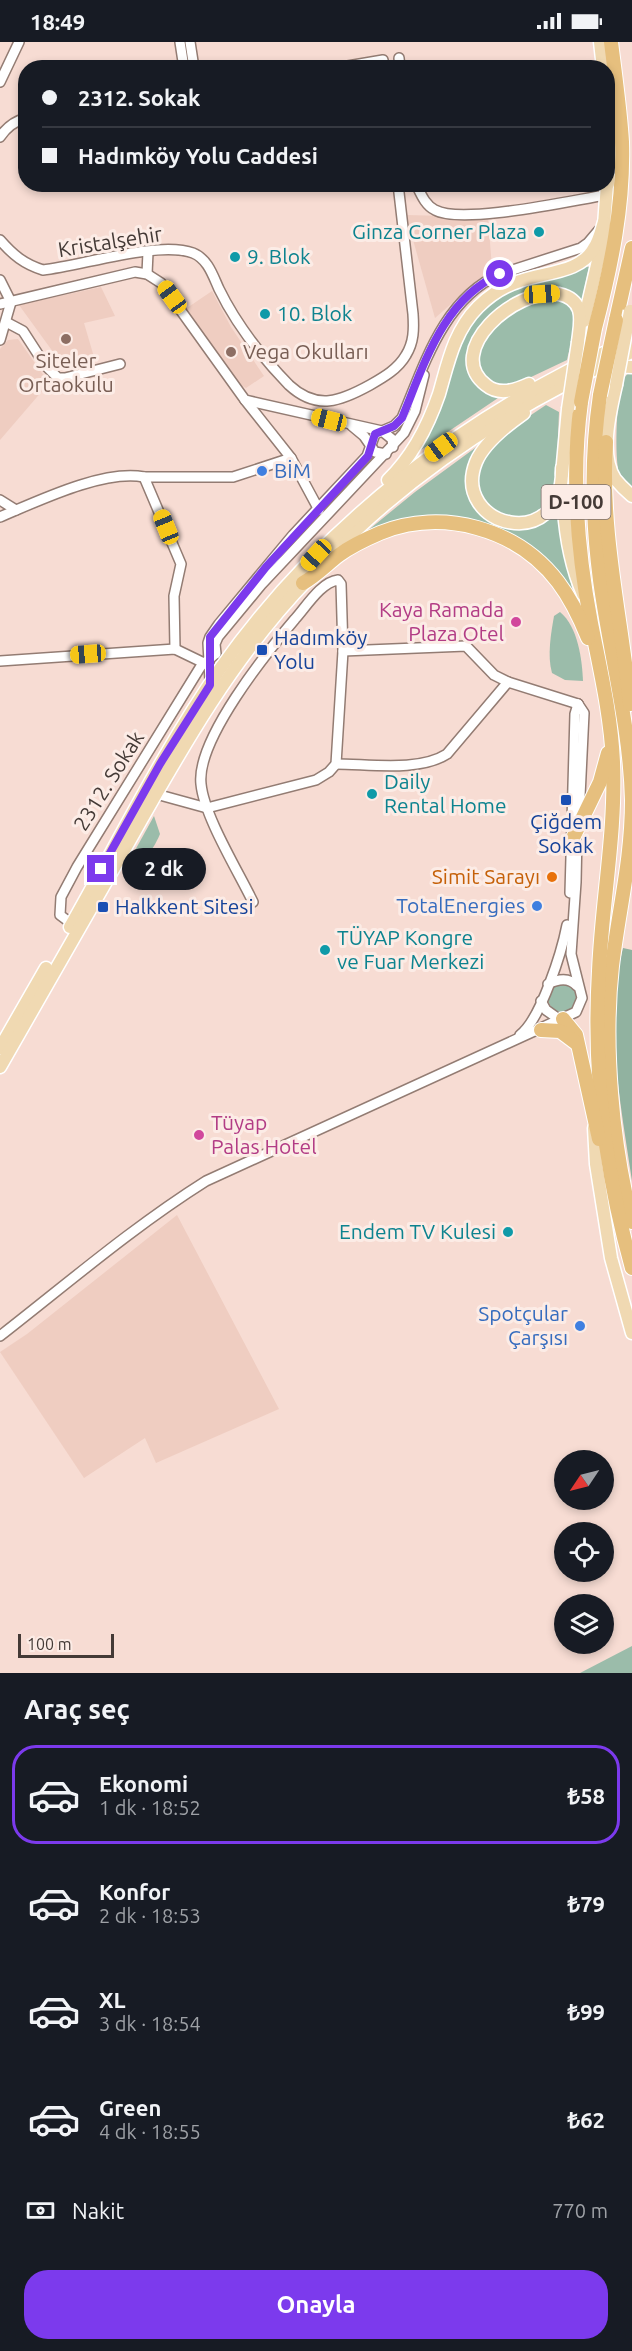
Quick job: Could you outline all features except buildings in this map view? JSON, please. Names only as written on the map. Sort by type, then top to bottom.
[{"type":"highway","name":"D-100","points":[[611,42],[613,60]]},
{"type":"highway","name":"D-100","points":[[615,74],[620,113],[621,166],[613,254],[595,328],[581,402],[576,444],[575,491],[588,603],[611,740],[614,788],[599,970],[598,1059],[610,1172],[632,1268]]},
{"type":"highway","name":"D-100","points":[[632,248],[600,395],[594,454],[593,496],[597,555],[626,728],[632,812],[629,868],[612,968],[609,1028],[611,1083],[617,1139],[632,1222]]},
{"type":"highway","points":[[606,442],[604,469],[606,529],[632,718]]},
{"type":"highway","points":[[303,583],[320,573],[348,549],[397,528],[423,523],[446,522],[492,532],[523,549],[547,568],[575,610],[600,667]]},
{"type":"highway","points":[[571,842],[600,782],[611,740]]},
{"type":"highway","points":[[562,1020],[572,1027],[576,1035],[593,1120],[610,1172]]},
{"type":"highway","points":[[541,1030],[555,1030],[566,1034],[574,1041],[580,1052]]},
{"type":"main road","points":[[600,42],[602,60]]},
{"type":"main road","points":[[578,342],[598,264],[607,192]]},
{"type":"main road","points":[[345,526],[354,513],[394,474],[412,451],[431,416],[456,337],[475,309],[485,299],[507,286],[568,268],[582,261],[594,249],[604,222]]},
{"type":"main road","points":[[550,391],[505,429],[480,454],[473,472],[472,482],[475,495],[485,510],[498,520],[518,525],[530,522],[545,514],[556,502],[561,485],[568,409],[581,319],[577,305],[565,296],[542,294],[516,302],[501,312],[485,329],[476,348],[474,364],[476,372],[486,386],[493,389],[511,390],[546,376],[562,374]]},
{"type":"main road","points":[[631,306],[606,442],[615,479],[632,496]]},
{"type":"main road","points":[[0,1048],[72,924],[160,764],[239,644],[294,578],[345,526],[400,478],[456,436],[519,396],[632,340]]},
{"type":"main road","points":[[0,1067],[194,729],[233,669],[303,583],[357,530],[414,480],[491,425],[550,391],[632,352]]},
{"type":"main road","points":[[594,369],[617,365],[632,367]]},
{"type":"main road","points":[[562,468],[568,543],[577,581],[588,603]]},
{"type":"main road","points":[[598,1059],[593,1120],[596,1164],[611,1257],[632,1333]]},
{"type":"main road","points":[[611,1257],[618,1262],[632,1309]]},
{"type":"street","points":[[0,82],[19,42]]},
{"type":"street","points":[[180,42],[183,60]]},
{"type":"street","points":[[190,42],[193,60]]},
{"type":"street","points":[[0,137],[4,130],[18,121]]},
{"type":"street","name":"Kristalşehir","points":[[0,240],[14,256],[27,265],[43,270],[148,252],[171,250],[193,253],[209,267],[239,326],[279,375],[296,391],[323,402],[338,400],[390,373],[405,356],[411,345],[414,333],[413,314],[399,192]]},
{"type":"street","points":[[420,192],[423,199],[436,211],[466,215],[586,192]]},
{"type":"street","name":"2312. Sokak","points":[[210,685],[210,637],[266,567],[368,456],[375,434],[394,426],[402,418],[436,338],[447,320],[476,287],[500,274],[581,248],[588,243],[604,222]]},
{"type":"street","points":[[147,274],[148,252]]},
{"type":"street","points":[[0,304],[135,272],[147,274],[161,283],[245,400],[291,458],[319,510]]},
{"type":"street","points":[[0,280],[11,302],[0,340]]},
{"type":"street","points":[[6,322],[23,331],[45,365],[58,378],[120,364]]},
{"type":"street","name":"2312. Sokak","points":[[72,924],[60,915],[60,897],[98,833],[210,659],[218,637],[254,593],[317,524],[393,447],[407,429],[415,411],[424,367]]},
{"type":"street","points":[[245,400],[382,431],[392,439],[393,447]]},
{"type":"street","points":[[350,425],[364,436],[378,453],[386,454]]},
{"type":"street","points":[[0,517],[63,491],[128,474],[144,477],[234,477],[291,458]]},
{"type":"street","points":[[144,477],[181,564],[174,596],[175,649]]},
{"type":"street","points":[[0,500],[16,510]]},
{"type":"street","points":[[156,794],[207,808],[316,780],[329,772],[336,764],[343,651],[341,595],[338,580],[331,581],[310,601],[245,682],[216,733],[204,762],[201,783],[207,808],[253,902]]},
{"type":"street","points":[[0,661],[175,649],[210,659],[222,657],[239,644]]},
{"type":"street","points":[[343,651],[466,645],[494,675],[508,682],[578,704],[584,713],[582,788],[573,882],[571,954],[578,988]]},
{"type":"street","points":[[336,764],[420,765],[438,759],[447,754],[508,682]]},
{"type":"street","points":[[516,1038],[533,1020],[558,962],[565,939],[573,882],[572,782],[575,714],[578,704]]},
{"type":"street","points":[[572,782],[582,788]]},
{"type":"street","points":[[0,1336],[103,1254],[173,1202],[207,1181],[516,1038],[541,1030],[570,1016],[580,1006],[581,992],[573,982],[556,980],[548,984]]},
{"type":"street","points":[[541,1001],[546,1010],[562,1020]]},
{"type":"shaded area","points":[[406,215],[488,217],[492,268],[435,318]]},
{"type":"shaded area","name":"Siteler Ortaokulu","points":[[101,287],[115,316],[84,323],[94,357],[64,367],[19,305]]},
{"type":"shaded area","name":"Vega Okulları","points":[[212,291],[231,327],[264,376],[246,388],[239,384],[184,310]]},
{"type":"shaded area","points":[[18,339],[49,383],[0,440],[0,349],[8,340]]},
{"type":"shaded area","points":[[177,1215],[279,1409],[156,1463],[145,1438],[84,1478],[0,1352],[27,1334]]},
{"type":"green space","points":[[585,266],[589,267],[582,299],[517,298],[504,304],[494,313],[470,365],[501,396],[415,454],[465,331],[486,305],[518,287]]},
{"type":"green space","points":[[551,299],[569,303],[574,317],[574,326],[567,360],[510,387],[495,387],[478,369],[478,351],[498,320],[533,300]]},
{"type":"green space","points":[[632,371],[632,488],[621,478],[616,469],[618,468],[616,436],[619,396],[624,378]]},
{"type":"green space","points":[[546,405],[559,412],[556,489],[549,504],[527,519],[499,516],[482,499],[477,485],[481,462],[497,440],[498,442],[519,423]]},
{"type":"green space","points":[[486,440],[471,465],[486,517],[541,521],[557,510],[561,542],[574,596],[486,525],[366,532],[415,492]]},
{"type":"green space","points":[[560,612],[575,635],[580,653],[583,681],[565,680],[552,673],[551,637],[554,616]]},
{"type":"green space","points":[[154,816],[160,834],[157,840],[140,862],[123,872]]},
{"type":"green space","points":[[623,948],[632,950],[632,1181],[616,1065],[615,1006],[617,977]]},
{"type":"green space","points":[[562,984],[572,988],[576,998],[572,1008],[562,1012],[552,1008],[548,998],[552,988]]},
{"type":"green space","points":[[632,1646],[632,1673],[580,1673]]},
{"type":"place","name":"Ginza Corner Plaza","points":[[539,232]]},
{"type":"place","name":"9. Blok","points":[[235,257]]},
{"type":"place","name":"10. Blok","points":[[265,314]]},
{"type":"place","name":"Siteler Ortaokulu","points":[[66,339]]},
{"type":"place","name":"Vega Okulları","points":[[231,352]]},
{"type":"place","name":"BİM","points":[[262,471]]},
{"type":"place","name":"Kaya Ramada Plaza Otel","points":[[516,622]]},
{"type":"place","name":"Hadımköy Yolu","points":[[262,650]]},
{"type":"place","name":"Daily Rental Home","points":[[372,794]]},
{"type":"place","name":"Çiğdem Sokak","points":[[566,800]]},
{"type":"place","name":"Simit Sarayı","points":[[552,877]]},
{"type":"place","name":"TotalEnergies","points":[[537,906]]},
{"type":"place","name":"Halkkent Sitesi","points":[[103,907]]},
{"type":"place","name":"TÜYAP Kongre ve Fuar Merkezi","points":[[325,950]]},
{"type":"place","name":"Tüyap Palas Hotel","points":[[199,1135]]},
{"type":"place","name":"Endem TV Kulesi","points":[[508,1232]]},
{"type":"place","name":"Spotçular Çarşısı","points":[[580,1326]]},
{"type":"route","points":[[101,869],[160,764],[210,685],[208,643],[210,637],[236,602],[293,536],[368,456],[375,434],[394,426],[402,418],[436,338],[447,320],[476,287],[500,274]]}]
